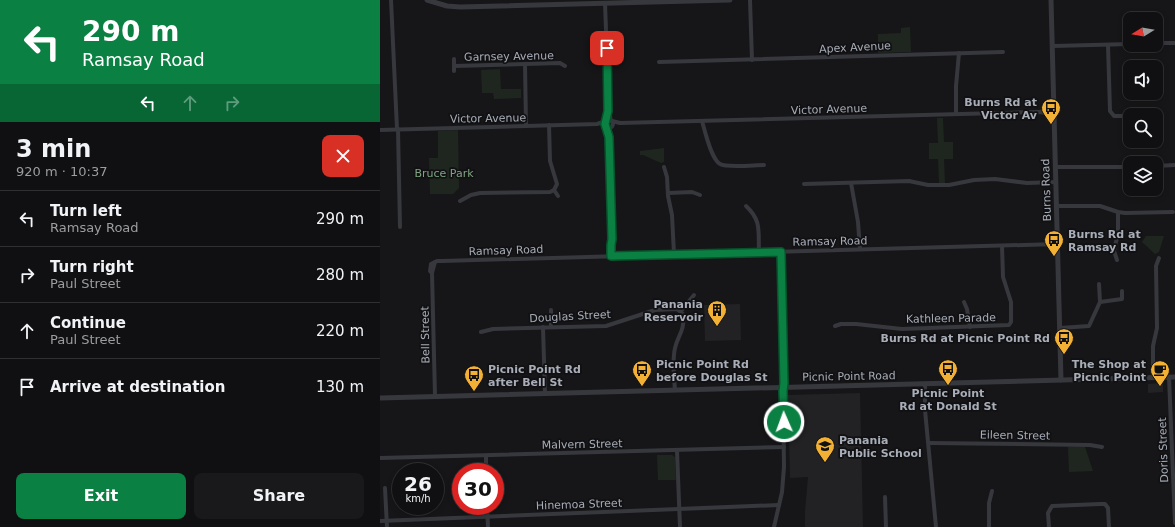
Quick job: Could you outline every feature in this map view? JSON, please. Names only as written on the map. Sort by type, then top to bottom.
[{"type":"street","points":[[391,0],[400,227]]},
{"type":"street","points":[[427,0],[447,6],[532,2],[605,3],[730,0]]},
{"type":"street","points":[[750,0],[752,60]]},
{"type":"street","name":"Burns Road","points":[[1052,0],[1062,380]]},
{"type":"street","points":[[605,3],[608,111],[606,123],[609,137],[612,256]]},
{"type":"street","points":[[1163,43],[1175,43]]},
{"type":"street","points":[[1053,46],[1123,44]]},
{"type":"street","points":[[1108,45],[1110,112],[1114,116],[1123,116]]},
{"type":"street","name":"Apex Avenue","points":[[659,62],[1003,52]]},
{"type":"street","points":[[956,114],[956,86],[959,53]]},
{"type":"street","name":"Garnsey Avenue","points":[[454,59],[454,68],[560,63],[565,66]]},
{"type":"street","points":[[525,64],[526,126]]},
{"type":"street","points":[[608,111],[612,121],[609,137]]},
{"type":"street","name":"Victor Avenue","points":[[380,130],[549,126],[597,124],[612,121],[620,123],[1054,112]]},
{"type":"street","points":[[702,121],[714,158],[719,164],[726,166],[764,165]]},
{"type":"street","points":[[606,123],[608,128],[611,127]]},
{"type":"street","name":"Victor Avenue","points":[[611,127],[620,123]]},
{"type":"street","points":[[460,201],[475,194],[550,192],[554,190],[557,184],[550,159],[549,126]]},
{"type":"street","points":[[1163,166],[1175,165]]},
{"type":"street","points":[[1056,167],[1123,166]]},
{"type":"street","points":[[664,167],[667,177],[672,215],[674,254]]},
{"type":"street","points":[[804,184],[909,181],[928,186],[949,186],[974,180],[995,179],[1027,183],[1056,182]]},
{"type":"street","points":[[852,183],[858,222],[860,250]]},
{"type":"street","points":[[554,190],[558,196]]},
{"type":"street","points":[[668,193],[689,192],[700,195]]},
{"type":"street","points":[[746,206],[753,213],[758,222],[759,252]]},
{"type":"street","points":[[1057,206],[1100,206],[1118,212],[1173,212]]},
{"type":"street","points":[[1117,260],[1114,252],[1118,233],[1118,212]]},
{"type":"street","name":"Ramsay Road","points":[[435,262],[442,260],[1058,244]]},
{"type":"street","name":"Kathleen Parade","points":[[835,326],[841,324],[856,324],[902,329],[1007,326],[1011,322],[1011,299],[1003,277],[1002,246]]},
{"type":"street","points":[[774,527],[784,484],[784,387],[781,252]]},
{"type":"street","points":[[1153,377],[1153,346],[1158,328],[1156,266],[1159,258]]},
{"type":"street","name":"Bell Street","points":[[435,262],[432,273],[436,396]]},
{"type":"street","points":[[1060,328],[1089,326],[1100,302],[1099,284]]},
{"type":"street","points":[[1100,302],[1122,299],[1122,291]]},
{"type":"street","points":[[675,390],[674,354],[683,328],[683,317],[681,311],[694,295]]},
{"type":"street","points":[[964,302],[967,309],[970,327]]},
{"type":"street","name":"Douglas Street","points":[[482,332],[493,329],[606,326],[655,310],[675,309],[681,311]]},
{"type":"street","points":[[551,310],[551,327]]},
{"type":"street","points":[[543,327],[545,394]]},
{"type":"street","name":"Doris Street","points":[[1169,377],[1175,523]]},
{"type":"street","name":"Picnic Point Road","points":[[380,398],[1175,377]]},
{"type":"street","points":[[925,384],[925,410],[936,527]]},
{"type":"street","name":"Eileen Street","points":[[929,443],[1090,445],[1102,447]]},
{"type":"street","name":"Malvern Street","points":[[380,458],[784,448]]},
{"type":"street","points":[[677,451],[680,527]]},
{"type":"street","points":[[486,456],[486,463]]},
{"type":"street","points":[[385,488],[387,527]]},
{"type":"street","points":[[989,527],[989,503],[992,491]]},
{"type":"street","points":[[884,497],[886,527]]},
{"type":"street","points":[[1049,527],[1048,513],[1052,506],[1100,504],[1105,504],[1108,508],[1109,527]]},
{"type":"street","name":"Hinemoa Street","points":[[380,521],[779,505]]},
{"type":"street","points":[[487,516],[488,527]]},
{"type":"shaded area","points":[[740,304],[741,340],[705,341],[704,305]]},
{"type":"shaded area","points":[[1162,383],[1163,392],[1148,393],[1148,384]]},
{"type":"shaded area","name":"Panania Public School","points":[[860,393],[863,527],[805,527],[808,477],[790,478],[788,395]]},
{"type":"green space","points":[[910,27],[911,52],[878,53],[878,34],[901,33],[901,28]]},
{"type":"green space","points":[[500,69],[501,89],[521,89],[521,98],[494,99],[493,93],[482,93],[481,70]]},
{"type":"green space","points":[[937,118],[943,118],[944,142],[953,142],[953,159],[944,159],[945,183],[939,183],[938,159],[929,159],[929,143],[938,143]]},
{"type":"green space","name":"Bruce Park","points":[[458,130],[459,188],[453,194],[430,194],[429,158],[438,158],[438,131]]},
{"type":"green space","points":[[664,148],[664,162],[661,163],[640,155],[640,151]]},
{"type":"green space","points":[[1146,236],[1164,236],[1159,252],[1155,254],[1142,242]]},
{"type":"green space","points":[[1068,447],[1085,447],[1093,471],[1069,472]]},
{"type":"green space","points":[[657,455],[672,455],[675,457],[676,480],[658,480]]},
{"type":"place","name":"Burns Rd at Victor Av","points":[[1051,125]]},
{"type":"place","name":"Burns Rd at Ramsay Rd","points":[[1054,257]]},
{"type":"place","name":"Panania Reservoir","points":[[717,327]]},
{"type":"place","name":"Burns Rd at Picnic Point Rd","points":[[1064,355]]},
{"type":"place","name":"Picnic Point Rd at Donald St","points":[[948,386]]},
{"type":"place","name":"Picnic Point Rd before Douglas St","points":[[642,387]]},
{"type":"place","name":"The Shop at Picnic Point","points":[[1160,387]]},
{"type":"place","name":"Picnic Point Rd after Bell St","points":[[474,392]]},
{"type":"place","name":"Panania Public School","points":[[825,463]]},
{"type":"route","points":[[607,48],[608,111],[605,124],[609,137],[612,239],[611,256],[781,252],[784,422]]}]
